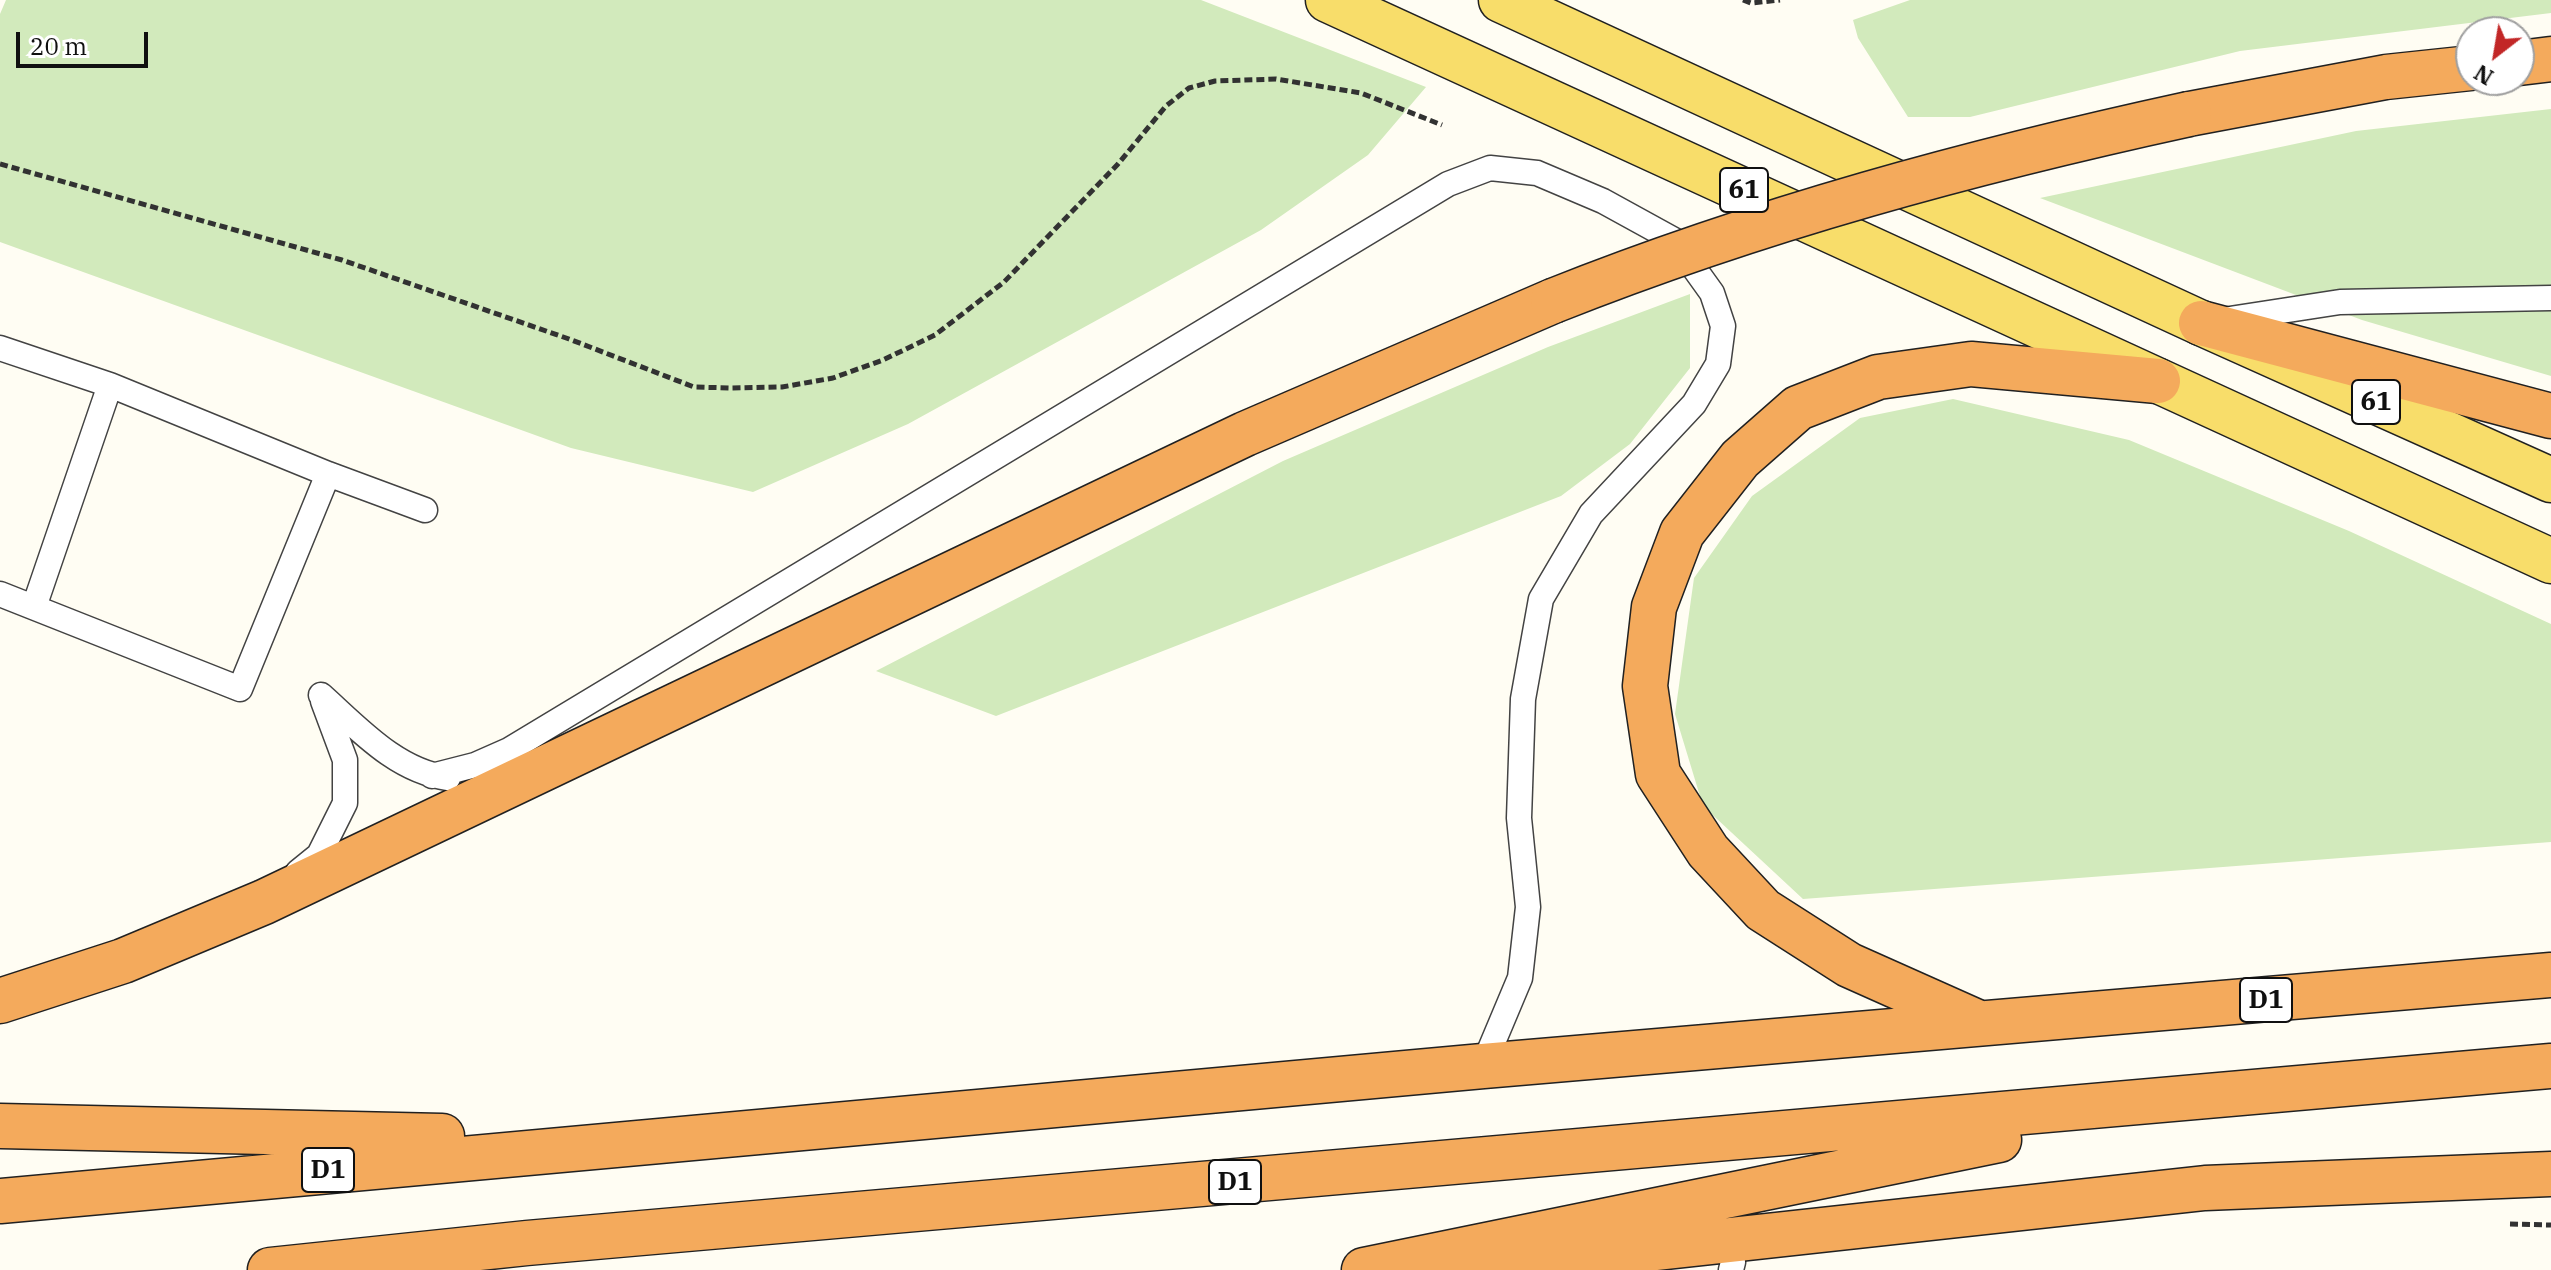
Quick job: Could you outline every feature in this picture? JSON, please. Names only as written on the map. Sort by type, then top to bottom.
[{"type":"highway","points":[[0,1001],[123,961],[264,902],[1245,434],[1553,301],[1695,248],[1844,201],[2062,142],[2189,114],[2386,77],[2455,70]]},
{"type":"highway","points":[[2201,323],[2551,416]]},
{"type":"highway","points":[[1981,1024],[1849,965],[1763,910],[1708,851],[1658,774],[1645,686],[1654,607],[1682,533],[1740,459],[1798,408],[1878,377],[1971,364],[2158,381]]},
{"type":"highway","name":"D1","points":[[0,1201],[1483,1066],[2551,975]]},
{"type":"highway","name":"D1","points":[[270,1270],[527,1243],[2551,1066]]},
{"type":"highway","points":[[1364,1270],[2201,1098]]},
{"type":"highway","points":[[0,1126],[657,1141]]},
{"type":"highway","points":[[1455,1270],[2205,1188],[2551,1174]]},
{"type":"main road","name":"61","points":[[1328,0],[2551,561]]},
{"type":"main road","name":"61","points":[[1501,0],[2201,323],[2551,480]]},
{"type":"lane","points":[[432,776],[475,765],[509,750],[1448,184],[1490,168],[1537,173],[1603,201],[1674,240],[1712,293],[1723,326],[1718,364],[1694,404],[1591,514],[1541,599],[1523,699],[1519,818],[1528,907],[1520,978],[1483,1066]]},
{"type":"lane","points":[[2201,323],[2340,302],[2551,298]]},
{"type":"lane","points":[[0,348],[110,385],[425,510]]},
{"type":"lane","points":[[34,607],[110,385]]},
{"type":"lane","points":[[0,594],[240,689],[328,474]]},
{"type":"lane","points":[[264,902],[319,855],[345,803],[345,760],[321,695],[380,749],[432,776],[482,783],[540,770]]},
{"type":"path","points":[[1743,0],[1751,3],[1780,0]]},
{"type":"path","points":[[0,164],[342,260],[569,339],[694,387],[782,387],[833,378],[883,360],[935,335],[1004,282],[1118,164],[1166,106],[1189,88],[1215,81],[1276,79],[1361,93],[1442,125]]},
{"type":"green space","points":[[6,0],[1201,0],[1426,87],[1368,155],[1261,230],[908,424],[753,492],[571,448],[0,242],[0,14]]},
{"type":"green space","points":[[1910,0],[2551,0],[2551,13],[2455,16],[2455,25],[2240,51],[1970,117],[1908,117],[1858,38],[1853,20]]},
{"type":"green space","points":[[2551,109],[2551,376],[2362,320],[2040,198],[2356,131]]},
{"type":"green space","points":[[1690,294],[1690,368],[1630,444],[1561,496],[996,716],[876,671],[1283,461],[1548,347]]},
{"type":"green space","points":[[1953,399],[2129,440],[2349,531],[2551,624],[2551,842],[1803,899],[1703,806],[1675,714],[1694,578],[1752,496],[1860,418]]}]
